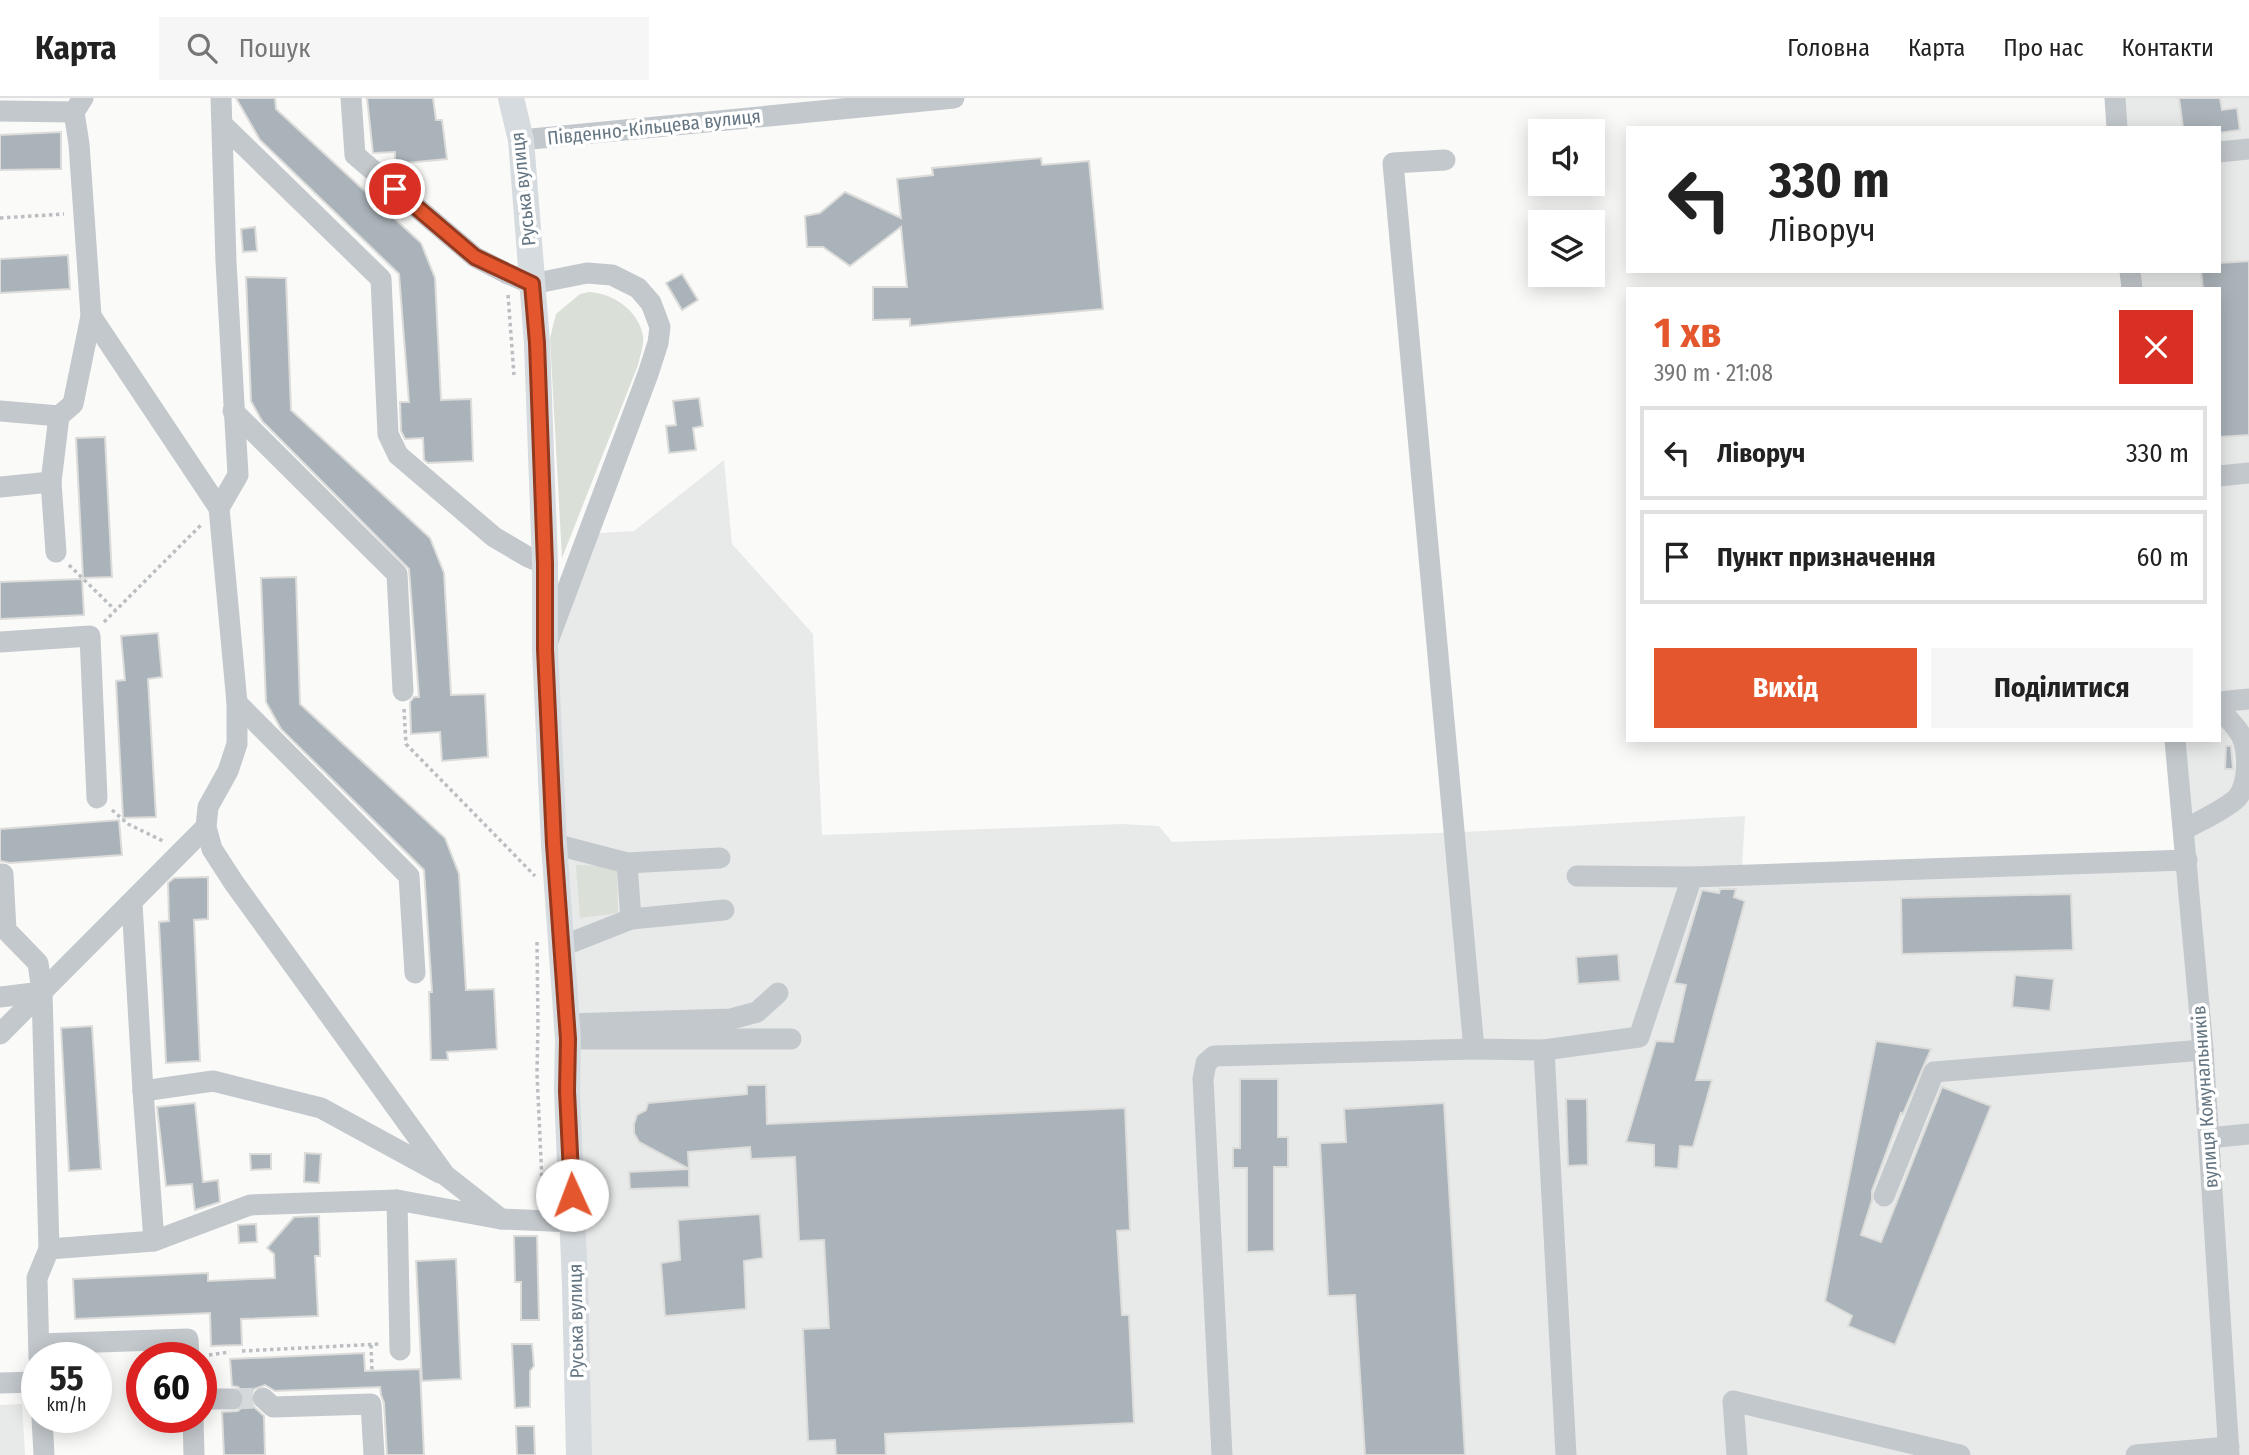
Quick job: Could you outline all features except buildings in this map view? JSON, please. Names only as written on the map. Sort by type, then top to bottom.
[{"type":"main road","name":"Руська вулиця","points":[[511,98],[521,140],[537,343],[545,564],[545,649],[560,947],[568,1032],[567,1091],[579,1455]]},
{"type":"street","points":[[219,508],[238,475],[226,262],[221,98]]},
{"type":"street","points":[[351,98],[355,155],[475,257],[532,284],[587,273],[612,275],[638,288],[651,303],[660,327],[648,374],[545,649]]},
{"type":"street","name":"Південно-Кільцева вулиця","points":[[521,140],[954,98]]},
{"type":"street","points":[[2115,98],[2118,126]]},
{"type":"street","points":[[0,111],[66,105],[79,144],[91,316],[73,404],[59,416],[51,482],[55,552]]},
{"type":"street","points":[[223,125],[381,279],[388,433],[398,455],[494,537],[545,564]]},
{"type":"street","points":[[2221,152],[2249,149]]},
{"type":"street","points":[[1445,160],[1393,163],[1474,1049]]},
{"type":"street","points":[[91,316],[219,508],[237,703],[237,744],[228,771],[208,807],[206,827],[212,849],[445,1175]]},
{"type":"street","points":[[0,411],[59,416]]},
{"type":"street","points":[[233,411],[397,574],[403,691]]},
{"type":"street","points":[[2221,476],[2249,473]]},
{"type":"street","points":[[0,487],[51,482]]},
{"type":"street","points":[[0,642],[90,636],[97,798]]},
{"type":"street","points":[[2221,702],[2249,699]]},
{"type":"street","points":[[237,703],[409,876],[415,973]]},
{"type":"street","points":[[2184,830],[2236,798],[2246,784],[2248,772],[2243,738],[2221,712]]},
{"type":"street","name":"вулиця Комунальників","points":[[2175,742],[2203,1050],[2229,1451]]},
{"type":"street","points":[[0,1034],[206,827]]},
{"type":"street","points":[[554,844],[627,863],[720,858]]},
{"type":"street","points":[[1577,876],[1692,877],[2187,860]]},
{"type":"street","points":[[627,863],[631,919]]},
{"type":"street","points":[[0,874],[3,874],[6,930],[38,963],[42,992],[49,1249],[37,1278],[39,1342]]},
{"type":"street","points":[[1222,1455],[1203,1079],[1206,1063],[1214,1056],[1474,1049],[1544,1050],[1639,1037],[1692,877]]},
{"type":"street","points":[[132,903],[153,1241]]},
{"type":"street","points":[[560,947],[631,919],[724,910]]},
{"type":"street","points":[[0,997],[42,992]]},
{"type":"street","points":[[568,1032],[732,1019],[757,1012],[778,993]]},
{"type":"street","points":[[568,1032],[791,1040]]},
{"type":"street","points":[[1544,1050],[1566,1455]]},
{"type":"street","points":[[1884,1196],[1934,1072],[2203,1050]]},
{"type":"street","points":[[143,1091],[213,1081],[321,1108],[445,1175],[500,1219]]},
{"type":"street","points":[[2208,1138],[2249,1134]]},
{"type":"street","points":[[49,1249],[153,1241],[250,1205],[397,1200],[500,1219],[573,1222]]},
{"type":"street","points":[[397,1200],[400,1346]]},
{"type":"street","points":[[151,1342],[188,1339],[188,1342]]},
{"type":"street","points":[[0,1383],[21,1382]]},
{"type":"street","points":[[263,1398],[273,1407],[371,1404],[374,1455]]},
{"type":"street","points":[[217,1399],[232,1399]]},
{"type":"street","points":[[1737,1455],[1733,1401],[1902,1448],[1960,1455]]},
{"type":"street","points":[[43,1433],[44,1455]]},
{"type":"street","points":[[193,1433],[194,1455]]},
{"type":"street","points":[[2136,1455],[2229,1451]]},
{"type":"path","points":[[0,218],[83,213]]},
{"type":"path","points":[[90,636],[219,508]]},
{"type":"path","points":[[55,552],[115,610]]},
{"type":"path","points":[[403,691],[406,744],[536,878]]},
{"type":"path","points":[[97,798],[128,824],[182,850]]},
{"type":"path","points":[[371,1345],[372,1371]]},
{"type":"path","points":[[242,1351],[400,1346]]},
{"type":"shaded area","points":[[2122,98],[2249,98],[2249,1455],[578,1455],[541,651],[584,534],[634,531],[724,460],[732,544],[813,634],[822,835],[1122,824],[1159,826],[1172,842],[1464,832],[1745,816],[1742,868],[2192,854],[2182,742],[2221,742],[2221,287],[2140,287],[2138,273],[2221,273],[2221,126],[2125,126]]},
{"type":"shaded area","points":[[589,292],[607,296],[624,305],[641,327],[643,343],[638,365],[562,558],[550,338],[556,314],[580,294]]},
{"type":"shaded area","points":[[576,865],[617,866],[618,913],[580,918]]},
{"type":"shaded area","points":[[21,1404],[21,1433],[24,1433],[25,1455],[0,1455],[0,1405]]},
{"type":"tunnel","points":[[232,1399],[263,1398]]},
{"type":"route","points":[[395,189],[475,257],[532,284],[537,343],[545,564],[545,649],[560,947],[568,1039],[567,1091],[572,1195]]}]
